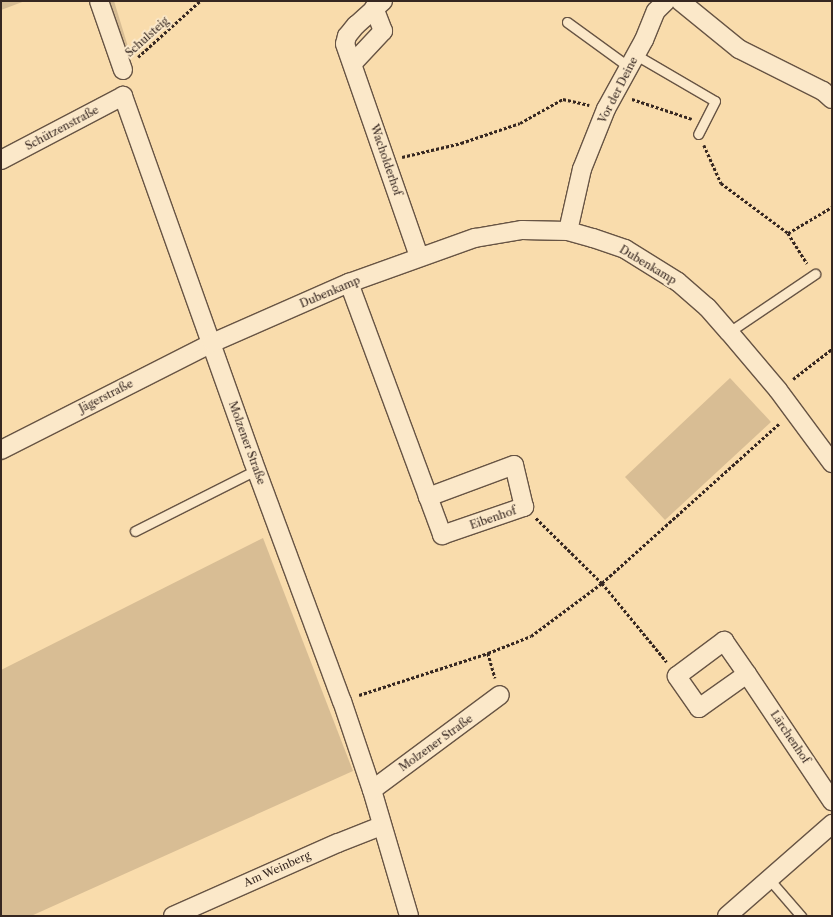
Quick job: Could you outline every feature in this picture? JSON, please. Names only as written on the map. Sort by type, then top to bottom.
[{"type":"street","points":[[99,1],[123,70]]},
{"type":"street","name":"Vor der Deine","points":[[568,231],[582,169],[606,109],[632,61],[656,11],[666,1]]},
{"type":"street","points":[[680,1],[739,49],[829,93]]},
{"type":"street","name":"Wacholderhof","points":[[378,5],[383,31],[353,63],[419,257]]},
{"type":"street","name":"Schützenstraße","points":[[1,160],[123,96]]},
{"type":"street","name":"Molzener Straße","points":[[123,96],[256,470],[342,701],[372,790],[409,916]]},
{"type":"street","name":"Dubenkamp","points":[[212,343],[349,283],[475,238],[522,230],[568,231],[625,249],[653,265],[707,307],[778,390],[832,463]]},
{"type":"street","name":"Eibenhof","points":[[349,283],[442,535],[524,507],[514,465],[428,497]]},
{"type":"street","name":"Jägerstraße","points":[[1,450],[212,343]]},
{"type":"street","name":"Lärchenhof","points":[[677,676],[724,641],[832,801]]},
{"type":"street","points":[[677,676],[699,708],[747,674]]},
{"type":"street","name":"Molzener Straße","points":[[372,790],[500,695]]},
{"type":"street","points":[[727,916],[832,824]]},
{"type":"street","name":"Am Weinberg","points":[[173,916],[338,843],[382,826]]},
{"type":"lane","points":[[567,22],[632,61],[715,100],[698,134]]},
{"type":"lane","points":[[729,332],[815,274]]},
{"type":"lane","points":[[135,531],[256,470]]},
{"type":"lane","points":[[769,879],[801,916]]},
{"type":"path","name":"Schulsteig","points":[[123,70],[200,1]]},
{"type":"path","points":[[615,93],[691,118],[720,183],[788,233],[815,274]]},
{"type":"path","points":[[386,161],[461,143],[520,123],[563,99],[606,109]]},
{"type":"path","points":[[788,233],[832,207]]},
{"type":"path","points":[[778,390],[832,349]]},
{"type":"path","points":[[342,701],[488,653],[531,636],[602,583],[793,411]]},
{"type":"path","points":[[524,507],[602,583],[677,676]]},
{"type":"path","points":[[488,653],[500,695]]},
{"type":"shaded area","points":[[1,1],[25,1],[1,10]]},
{"type":"shaded area","points":[[89,1],[114,1],[129,50],[111,66]]},
{"type":"shaded area","points":[[730,378],[771,422],[665,520],[625,477]]},
{"type":"shaded area","points":[[263,538],[353,771],[31,916],[1,916],[1,670]]}]
